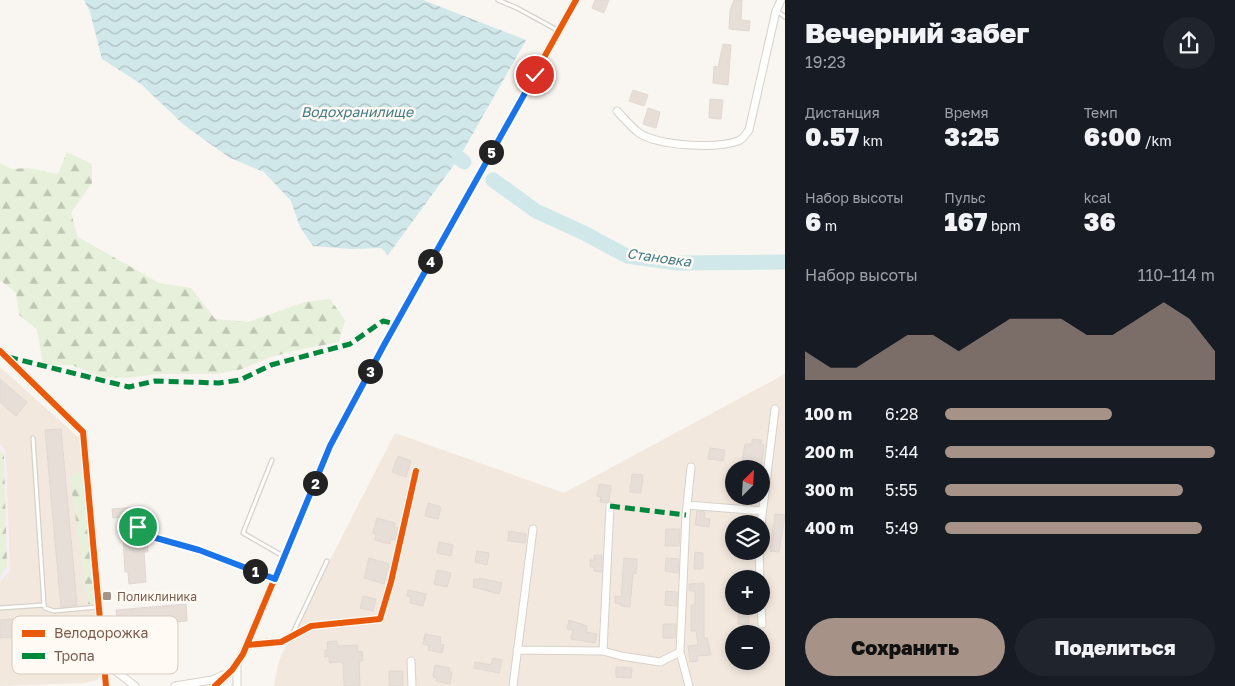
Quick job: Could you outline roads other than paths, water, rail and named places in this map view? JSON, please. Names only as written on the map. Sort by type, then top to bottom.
[{"type":"street","points":[[215,686],[234,667],[247,644],[330,446],[361,387],[576,0]]},
{"type":"street","points":[[617,111],[639,133],[681,145],[713,145],[738,141],[744,137],[750,130],[776,10],[781,0]]},
{"type":"street","points":[[0,350],[83,432],[100,616]]},
{"type":"street","points":[[762,515],[775,409]]},
{"type":"street","points":[[688,686],[680,652],[687,505],[691,467]]},
{"type":"street","points":[[247,644],[281,642],[311,626],[380,620],[391,582],[416,471]]},
{"type":"street","points":[[687,505],[762,511]]},
{"type":"street","points":[[603,651],[610,506]]},
{"type":"street","points":[[513,686],[533,529]]},
{"type":"street","points":[[762,615],[762,624]]},
{"type":"street","points":[[517,650],[603,651],[660,662],[680,652]]},
{"type":"street","points":[[410,661],[412,686]]},
{"type":"street","points":[[175,686],[212,680],[234,667]]},
{"type":"street","points":[[234,667],[237,686]]},
{"type":"street","points":[[119,674],[135,686]]},
{"type":"lane","points":[[498,0],[559,31]]},
{"type":"lane","points":[[776,10],[785,17]]},
{"type":"lane","points":[[33,438],[44,605],[48,611],[99,607]]},
{"type":"lane","points":[[272,460],[243,533],[284,556]]},
{"type":"lane","points":[[138,527],[156,538],[199,550],[275,579]]},
{"type":"lane","points":[[292,635],[327,561]]},
{"type":"lane","points":[[0,608],[44,605]]},
{"type":"water","name":"Водохранилище","points":[[84,0],[423,0],[526,40],[459,158],[388,255],[381,248],[351,249],[313,246],[300,227],[291,201],[264,172],[230,158],[184,125],[141,84],[102,59],[90,12]]},
{"type":"waterway","name":"Становка","points":[[459,158],[464,162]]},
{"type":"waterway","name":"Становка","points":[[493,180],[536,211],[584,233],[627,256],[677,263],[785,262]]},
{"type":"place","name":"Поликлиника","points":[[107,596]]}]
